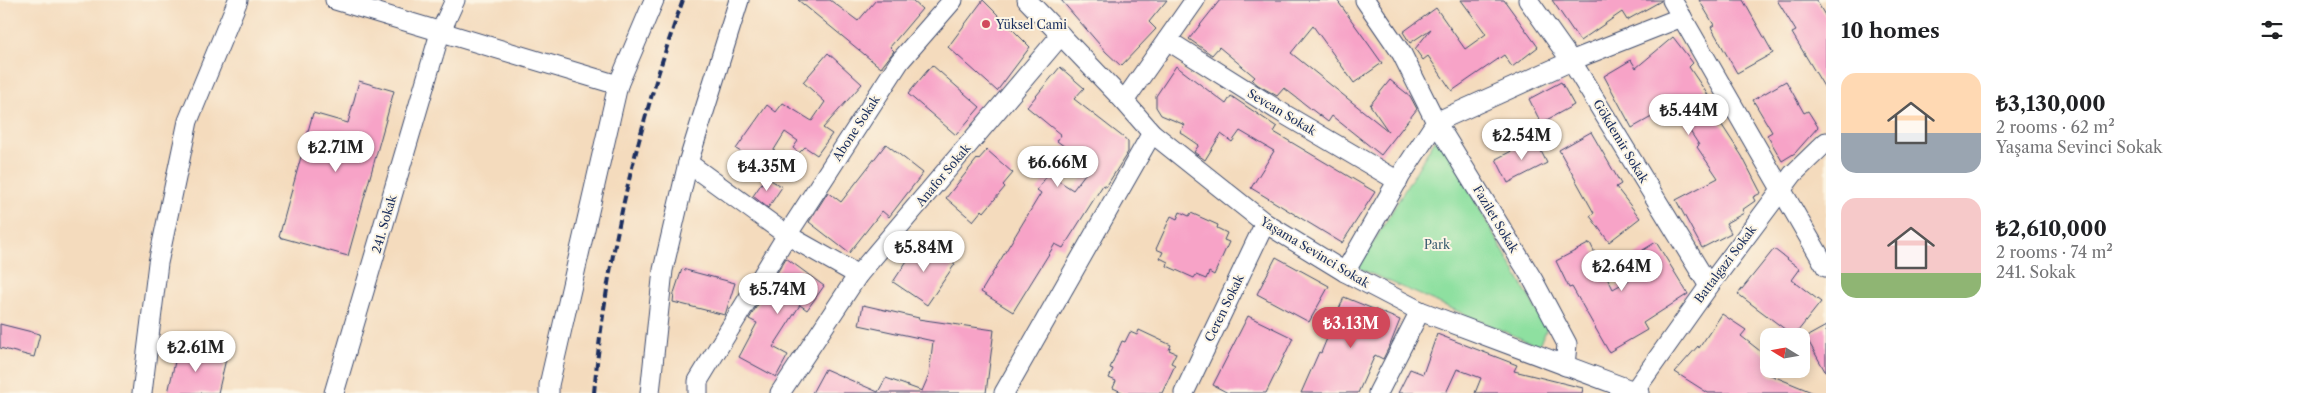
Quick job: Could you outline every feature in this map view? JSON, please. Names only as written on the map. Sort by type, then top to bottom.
[{"type":"street","points":[[142,393],[158,263],[188,121],[238,0]]},
{"type":"street","points":[[335,0],[618,85]]},
{"type":"street","name":"241. Sokak","points":[[334,393],[440,33],[455,0]]},
{"type":"street","points":[[549,393],[618,85],[654,0]]},
{"type":"street","points":[[650,393],[663,270],[688,163],[739,0]]},
{"type":"street","name":"Abone Sokak","points":[[698,393],[698,380],[787,235],[900,61],[953,0]]},
{"type":"street","name":"Yaşama Sevinci Sokak","points":[[1027,0],[1124,101],[1152,133],[1265,223],[1344,272],[1420,311],[1635,392]]},
{"type":"street","points":[[1124,101],[1195,0]]},
{"type":"street","name":"Fazilet Sokak","points":[[1364,0],[1402,54],[1436,122],[1533,280],[1567,344],[1565,366]]},
{"type":"street","name":"Gökdemir Sokak","points":[[1528,0],[1572,62],[1709,286]]},
{"type":"street","points":[[1672,0],[1826,267]]},
{"type":"street","points":[[1344,272],[1398,181],[1436,122],[1572,62],[1682,17]]},
{"type":"street","name":"Anafor Sokak","points":[[780,393],[858,275],[1061,35]]},
{"type":"street","name":"Sevcan Sokak","points":[[1167,40],[1284,114],[1398,181]]},
{"type":"street","points":[[1004,393],[1152,133]]},
{"type":"street","name":"Battalgazi Sokak","points":[[1635,392],[1709,286],[1781,189],[1793,174],[1826,142]]},
{"type":"street","points":[[688,163],[787,235],[858,275]]},
{"type":"street","name":"Ceren Sokak","points":[[1184,393],[1265,223]]},
{"type":"street","points":[[1378,393],[1420,311]]},
{"type":"green space","name":"Park","points":[[1439,133],[1547,329],[1538,346],[1358,268]]},
{"type":"building","points":[[798,0],[830,0],[858,21],[876,0],[912,0],[922,9],[890,47],[894,51],[881,68]]},
{"type":"building","name":"Yüksel Cami","points":[[983,0],[1030,47],[997,91],[948,47]]},
{"type":"building","points":[[1061,0],[1167,0],[1149,22],[1156,29],[1121,66],[1106,52]]},
{"type":"building","points":[[1220,0],[1337,0],[1382,63],[1354,83],[1313,26],[1291,53],[1388,131],[1370,105],[1390,80],[1410,96],[1417,109],[1381,155],[1332,116],[1328,122],[1284,88],[1277,96],[1258,85],[1252,80],[1255,77],[1219,47],[1212,55],[1189,39]]},
{"type":"building","points":[[1461,0],[1504,0],[1538,47],[1512,67],[1504,55],[1452,91],[1428,56],[1423,60],[1415,49],[1431,29],[1410,43],[1403,32],[1436,8],[1465,49],[1486,34]]},
{"type":"building","points":[[1552,0],[1661,1],[1627,20],[1622,12],[1580,41]]},
{"type":"building","points":[[1699,0],[1743,0],[1773,53],[1737,73],[1711,27],[1714,25]]},
{"type":"building","points":[[1777,0],[1816,0],[1826,17],[1826,90],[1792,33],[1796,31]]},
{"type":"building","points":[[1673,37],[1693,63],[1689,67],[1718,110],[1714,113],[1742,156],[1761,193],[1753,197],[1755,201],[1742,210],[1744,213],[1726,223],[1731,233],[1702,248],[1676,200],[1718,178],[1697,147],[1699,145],[1673,105],[1632,128],[1604,76],[1631,60],[1636,68]]},
{"type":"building","points":[[828,53],[862,84],[823,128],[832,134],[817,155],[805,147],[799,153],[793,148],[798,141],[785,132],[764,166],[736,149],[767,105],[776,112],[783,103],[812,121],[825,102],[803,82]]},
{"type":"building","points":[[932,65],[980,107],[956,135],[908,94]]},
{"type":"building","points":[[1176,66],[1226,104],[1231,96],[1277,127],[1274,132],[1375,192],[1342,243],[1251,188],[1274,151],[1240,131],[1232,142],[1221,134],[1205,160],[1194,152],[1199,145],[1180,132],[1185,125],[1161,115],[1156,107],[1156,96]]},
{"type":"building","points":[[1060,67],[1084,88],[1074,99],[1128,141],[1128,152],[1106,187],[1103,185],[1063,248],[1055,244],[1013,312],[981,292],[1041,193],[1037,190],[1048,174],[1073,190],[1091,166],[1057,141],[1061,135],[1027,107]]},
{"type":"building","points":[[359,81],[394,91],[348,256],[279,237],[313,113],[348,123]]},
{"type":"building","points":[[1786,81],[1804,113],[1808,111],[1818,127],[1795,153],[1782,161],[1767,135],[1772,132],[1753,100]]},
{"type":"building","points":[[1561,82],[1574,105],[1541,123],[1529,99]]},
{"type":"building","points":[[1591,132],[1621,184],[1616,187],[1640,218],[1609,242],[1590,216],[1594,213],[1559,150]]},
{"type":"building","points":[[1535,139],[1547,163],[1508,183],[1496,159]]},
{"type":"building","points":[[886,144],[923,173],[889,217],[882,211],[849,253],[809,222],[828,192],[841,202]]},
{"type":"building","points":[[987,150],[1013,173],[1003,185],[1005,187],[984,212],[982,210],[973,221],[946,198],[977,159]]},
{"type":"building","points":[[766,177],[782,187],[768,208],[753,196]]},
{"type":"building","points":[[1180,212],[1189,216],[1191,213],[1218,225],[1217,228],[1227,233],[1224,240],[1229,242],[1214,275],[1209,272],[1206,279],[1196,275],[1194,278],[1167,266],[1168,262],[1160,258],[1163,252],[1156,249],[1171,216],[1177,219]]},
{"type":"building","points":[[920,241],[955,264],[927,305],[893,282]]},
{"type":"building","points":[[1656,242],[1688,294],[1643,323],[1647,330],[1609,352],[1572,287],[1569,288],[1556,261],[1590,243],[1613,289],[1636,276],[1627,260]]},
{"type":"building","points":[[1774,249],[1800,269],[1792,280],[1821,302],[1800,328],[1783,328],[1738,294]]},
{"type":"building","points":[[1276,257],[1329,286],[1309,322],[1257,294]]},
{"type":"building","points":[[786,258],[824,286],[807,310],[800,305],[773,347],[788,355],[776,377],[739,357],[757,323],[749,319]]},
{"type":"building","points":[[682,269],[735,283],[725,315],[673,302]]},
{"type":"building","points":[[1344,297],[1400,320],[1390,345],[1383,359],[1375,355],[1358,393],[1301,393],[1319,352],[1321,353]]},
{"type":"building","points":[[863,305],[918,319],[994,330],[986,393],[812,393],[825,369],[878,392],[886,378],[922,391],[929,375],[933,341],[859,325]]},
{"type":"building","points":[[1722,314],[1746,330],[1741,336],[1760,351],[1760,378],[1778,378],[1814,393],[1708,393],[1675,372],[1698,346],[1699,348]]},
{"type":"building","points":[[1248,316],[1293,338],[1266,393],[1228,393],[1213,385]]},
{"type":"building","points":[[0,324],[40,334],[34,357],[0,348]]},
{"type":"building","points":[[1826,326],[1826,373],[1810,344],[1810,335]]},
{"type":"building","points":[[1139,330],[1171,345],[1169,350],[1176,353],[1171,363],[1175,365],[1162,393],[1124,393],[1113,388],[1116,381],[1109,378],[1113,369],[1110,368],[1122,341],[1125,342],[1130,332],[1137,335]]},
{"type":"building","points":[[1437,334],[1517,365],[1514,371],[1583,388],[1582,393],[1475,393],[1481,378],[1457,369],[1446,393],[1398,393],[1410,369],[1423,374]]},
{"type":"building","points":[[178,348],[226,359],[218,393],[168,393]]},
{"type":"railway","points":[[594,393],[606,293],[626,194],[651,96],[683,0]]},
{"type":"place","name":"Yüksel Cami","points":[[986,24]]}]
